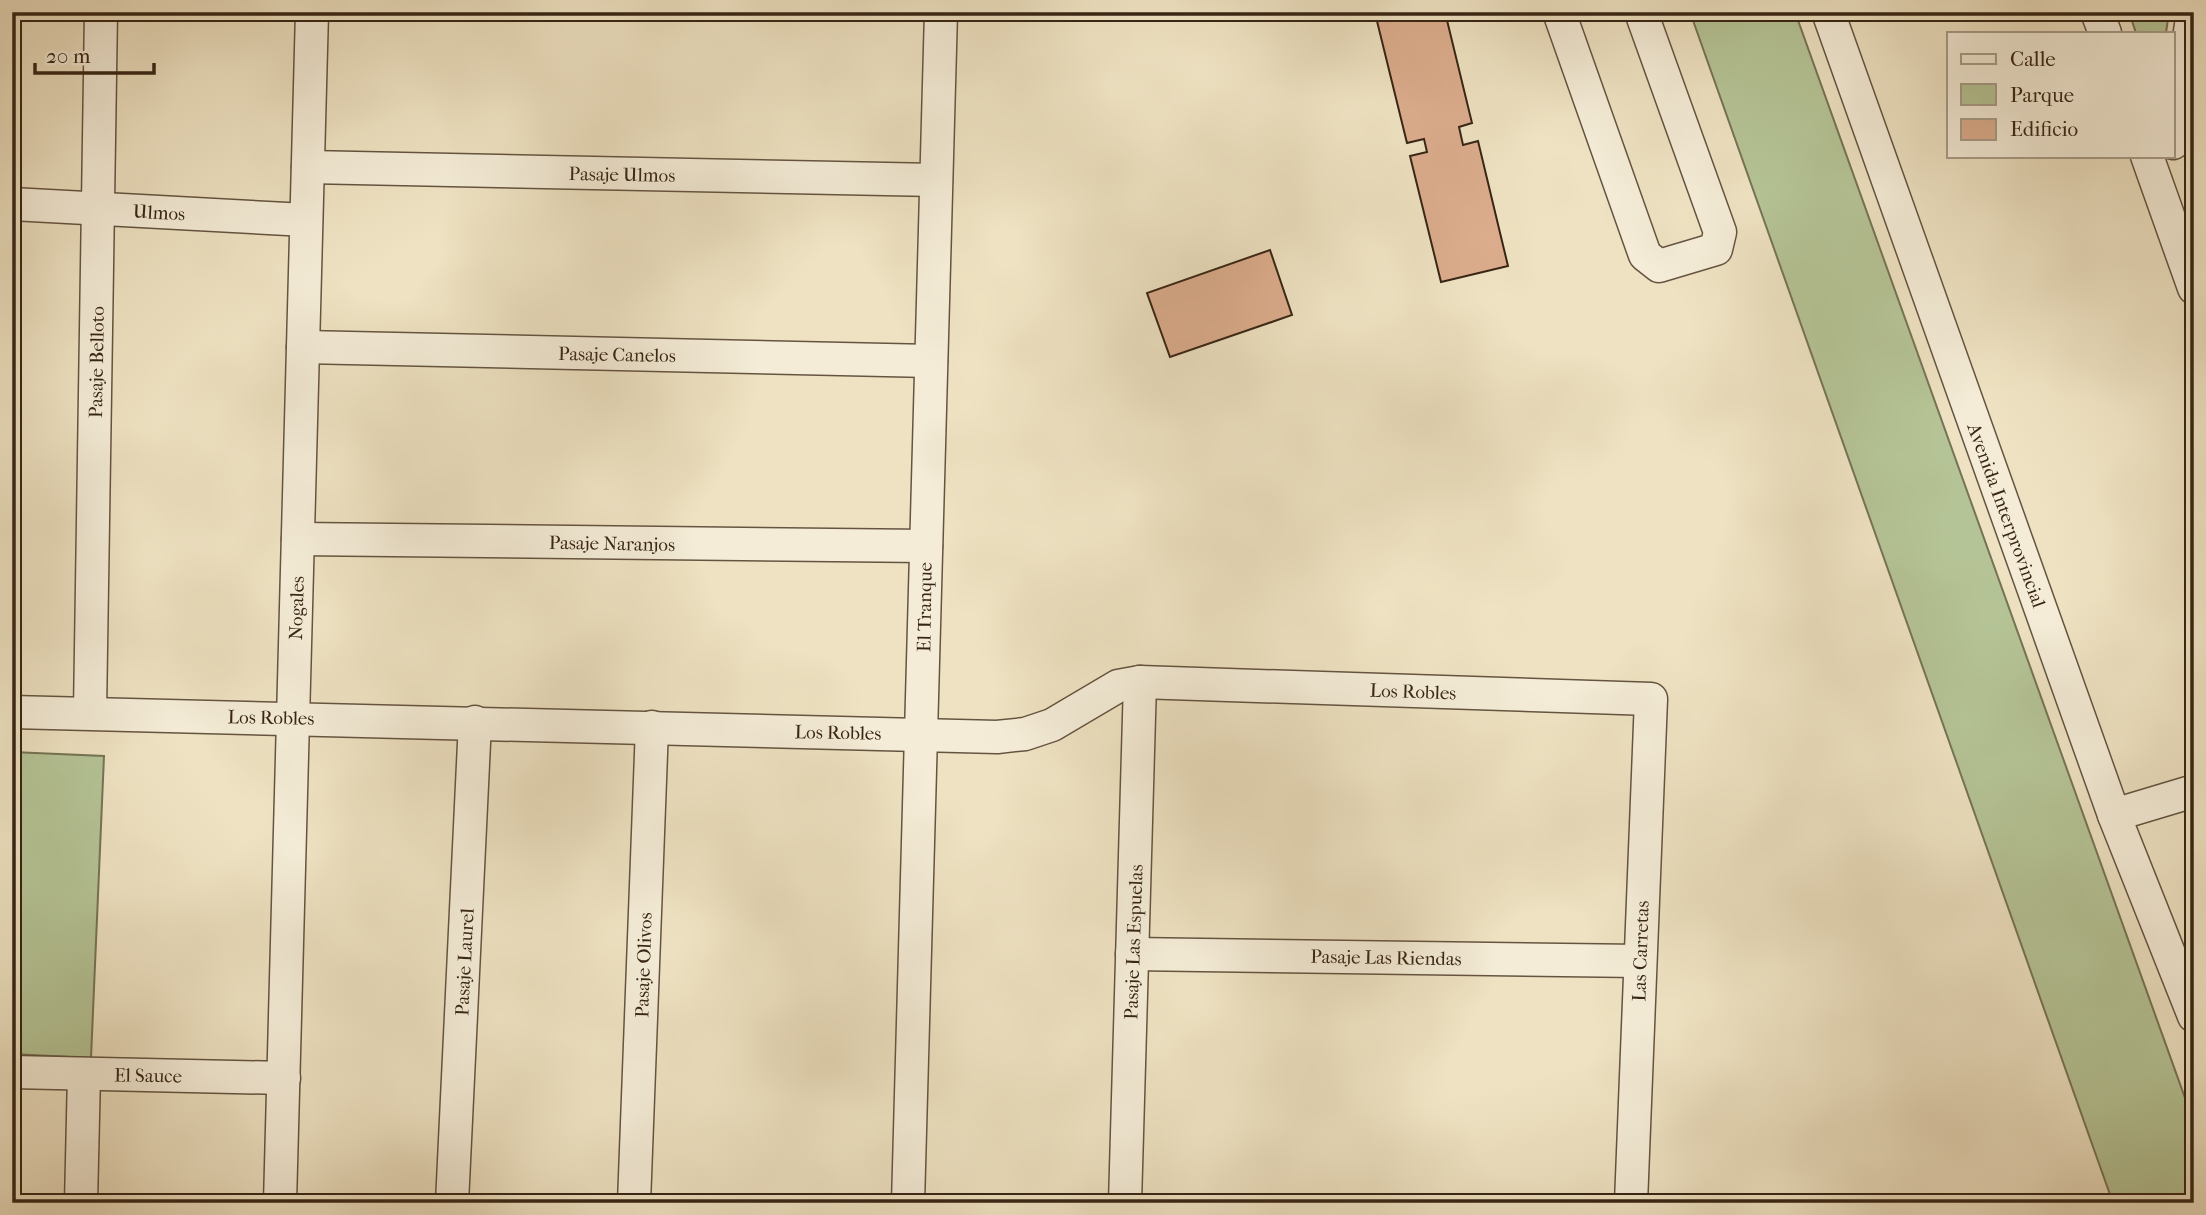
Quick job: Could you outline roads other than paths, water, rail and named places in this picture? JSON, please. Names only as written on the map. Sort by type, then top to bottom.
[{"type":"street","name":"Pasaje Belloto","points":[[90,712],[102,12]]},
{"type":"street","name":"Nogales","points":[[280,1203],[312,12]]},
{"type":"street","name":"El Tranque","points":[[908,1203],[940,12]]},
{"type":"street","points":[[1559,12],[1645,255],[1660,266],[1716,249],[1720,232],[1641,12]]},
{"type":"street","name":"Avenida Interprovincial","points":[[1828,12],[2114,815],[2194,1016]]},
{"type":"street","points":[[2097,12],[2105,32]]},
{"type":"street","points":[[2174,136],[2193,12]]},
{"type":"street","points":[[2148,158],[2194,288]]},
{"type":"street","points":[[2164,202],[2171,158]]},
{"type":"street","name":"Pasaje Ulmos","points":[[308,167],[936,180]]},
{"type":"street","name":"Ulmos","points":[[12,204],[306,220]]},
{"type":"street","name":"Pasaje Canelos","points":[[303,347],[931,361]]},
{"type":"street","name":"Pasaje Naranjos","points":[[298,539],[926,546]]},
{"type":"street","name":"Los Robles","points":[[12,712],[997,737],[1025,734],[1052,724],[1097,696],[1118,686],[1140,682],[1651,699]]},
{"type":"street","name":"Pasaje Las Espuelas","points":[[1125,1203],[1140,682]]},
{"type":"street","name":"Las Carretas","points":[[1631,1203],[1651,699]]},
{"type":"street","name":"Pasaje Laurel","points":[[452,1203],[475,722]]},
{"type":"street","name":"Pasaje Olivos","points":[[634,1203],[652,727]]},
{"type":"street","points":[[2114,815],[2194,790]]},
{"type":"street","name":"Pasaje Las Riendas","points":[[1132,954],[1640,961]]},
{"type":"street","name":"El Sauce","points":[[12,1072],[284,1078]]},
{"type":"street","points":[[81,1203],[84,1074]]}]
